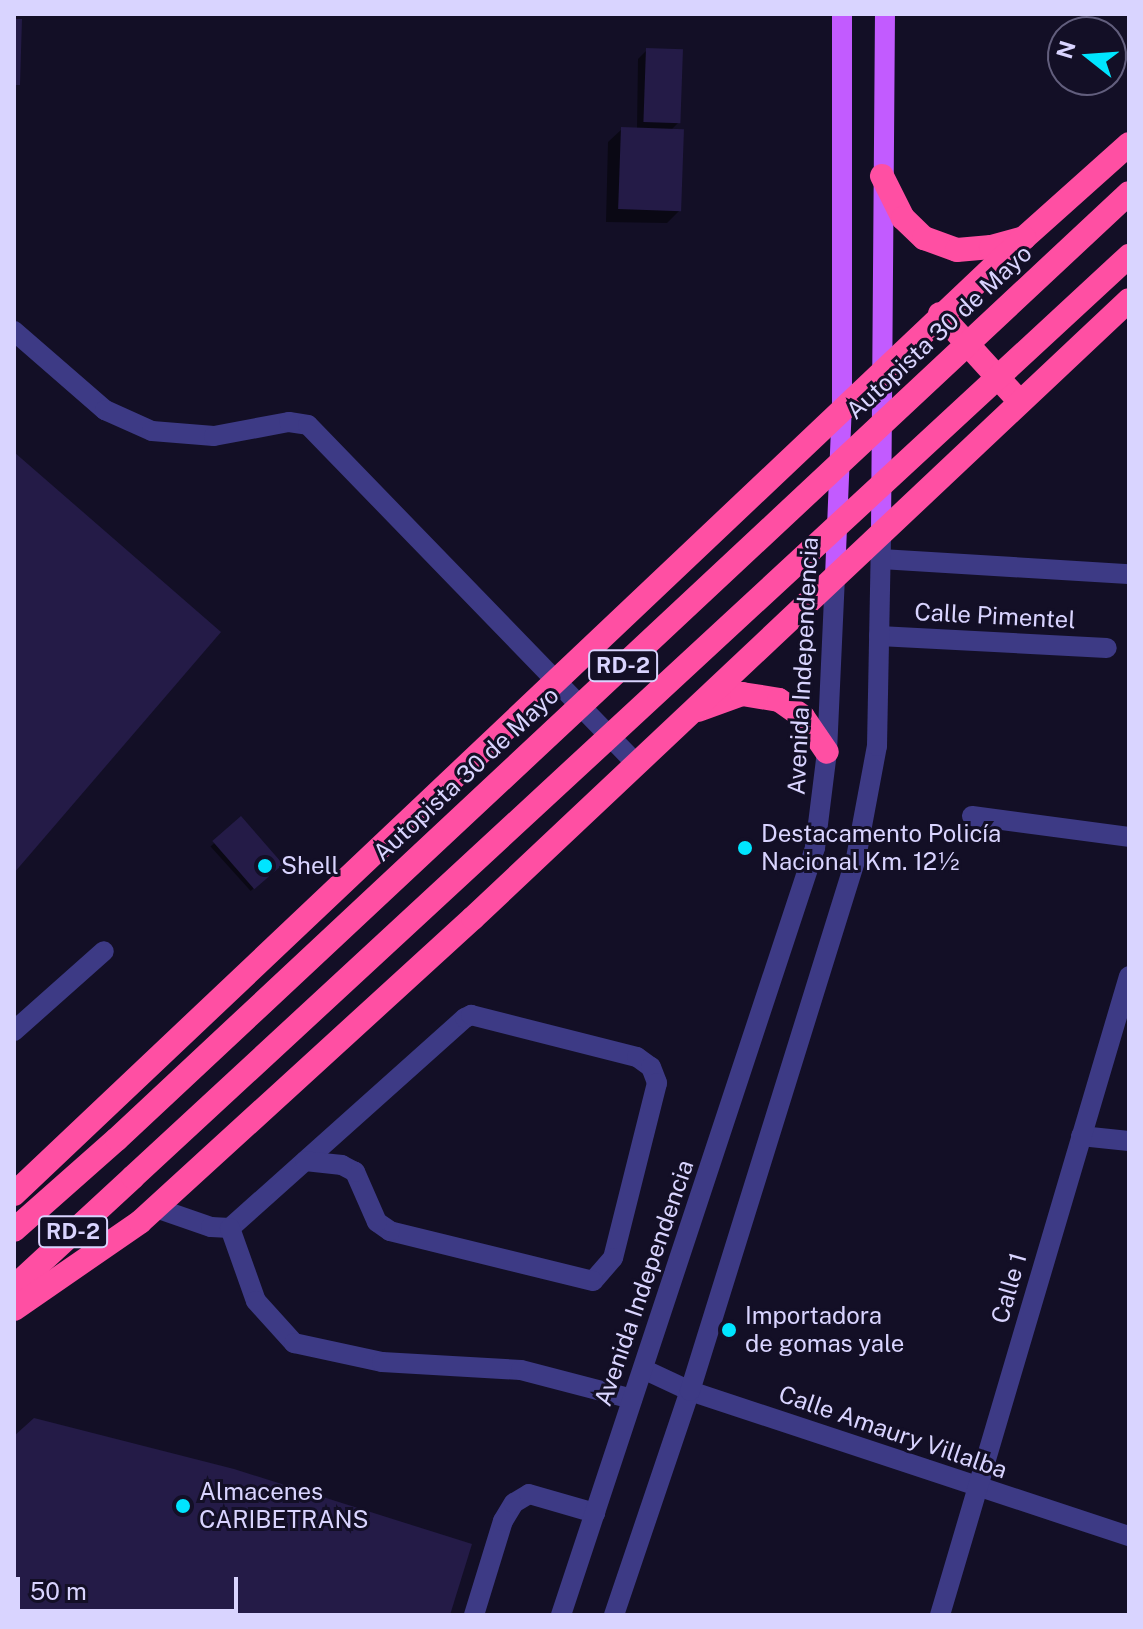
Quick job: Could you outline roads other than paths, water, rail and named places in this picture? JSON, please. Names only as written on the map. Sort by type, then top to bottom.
[{"type":"highway","points":[[14,1194],[842,406],[1129,144]]},
{"type":"highway","points":[[1101,169],[1129,201]]},
{"type":"highway","points":[[882,176],[903,218],[939,247],[980,248],[1024,238]]},
{"type":"highway","name":"Autopista 30 de Mayo","points":[[14,1230],[117,1139],[1129,193]]},
{"type":"highway","name":"RD-2","points":[[14,1287],[1129,256]]},
{"type":"highway","points":[[14,1309],[156,1208],[689,714],[1129,300]]},
{"type":"highway","points":[[940,314],[1020,402]]},
{"type":"highway","points":[[689,714],[742,694],[779,700],[803,717],[827,752]]},
{"type":"main road","name":"Avenida Independencia","points":[[835,577],[842,406],[842,14]]},
{"type":"main road","points":[[881,532],[885,366],[882,176],[885,14]]},
{"type":"street","points":[[14,331],[105,410],[152,431],[214,436],[289,422],[308,425],[636,763]]},
{"type":"street","points":[[614,1615],[690,1391],[856,858],[877,746],[881,532]]},
{"type":"street","points":[[881,559],[1129,574]]},
{"type":"street","name":"Avenida Independencia","points":[[561,1615],[815,848],[827,752],[835,577]]},
{"type":"street","name":"Calle Pimentel","points":[[879,636],[1107,648]]},
{"type":"street","points":[[972,816],[1129,837]]},
{"type":"street","points":[[14,1031],[104,951]]},
{"type":"street","name":"Calle 1","points":[[940,1615],[1129,976]]},
{"type":"street","points":[[156,1208],[211,1227],[230,1228],[305,1161],[471,1015],[621,1052],[644,1061],[655,1075],[656,1091],[613,1258],[593,1281],[390,1231],[377,1222],[355,1172],[342,1165],[305,1161]]},
{"type":"street","points":[[1081,1136],[1129,1141]]},
{"type":"street","points":[[230,1228],[256,1301],[294,1343],[382,1362],[521,1370],[632,1399]]},
{"type":"street","name":"Calle Amaury Villalba","points":[[643,1369],[690,1391],[1129,1536]]},
{"type":"street","points":[[474,1615],[503,1521],[514,1503],[529,1494],[595,1513]]},
{"type":"place","name":"Destacamento Policía Nacional Km. 12½","points":[[745,848]]},
{"type":"place","name":"Shell","points":[[265,866]]},
{"type":"place","name":"Importadora de gomas yale","points":[[729,1330]]},
{"type":"place","name":"Almacenes CARIBETRANS","points":[[183,1506]]}]
